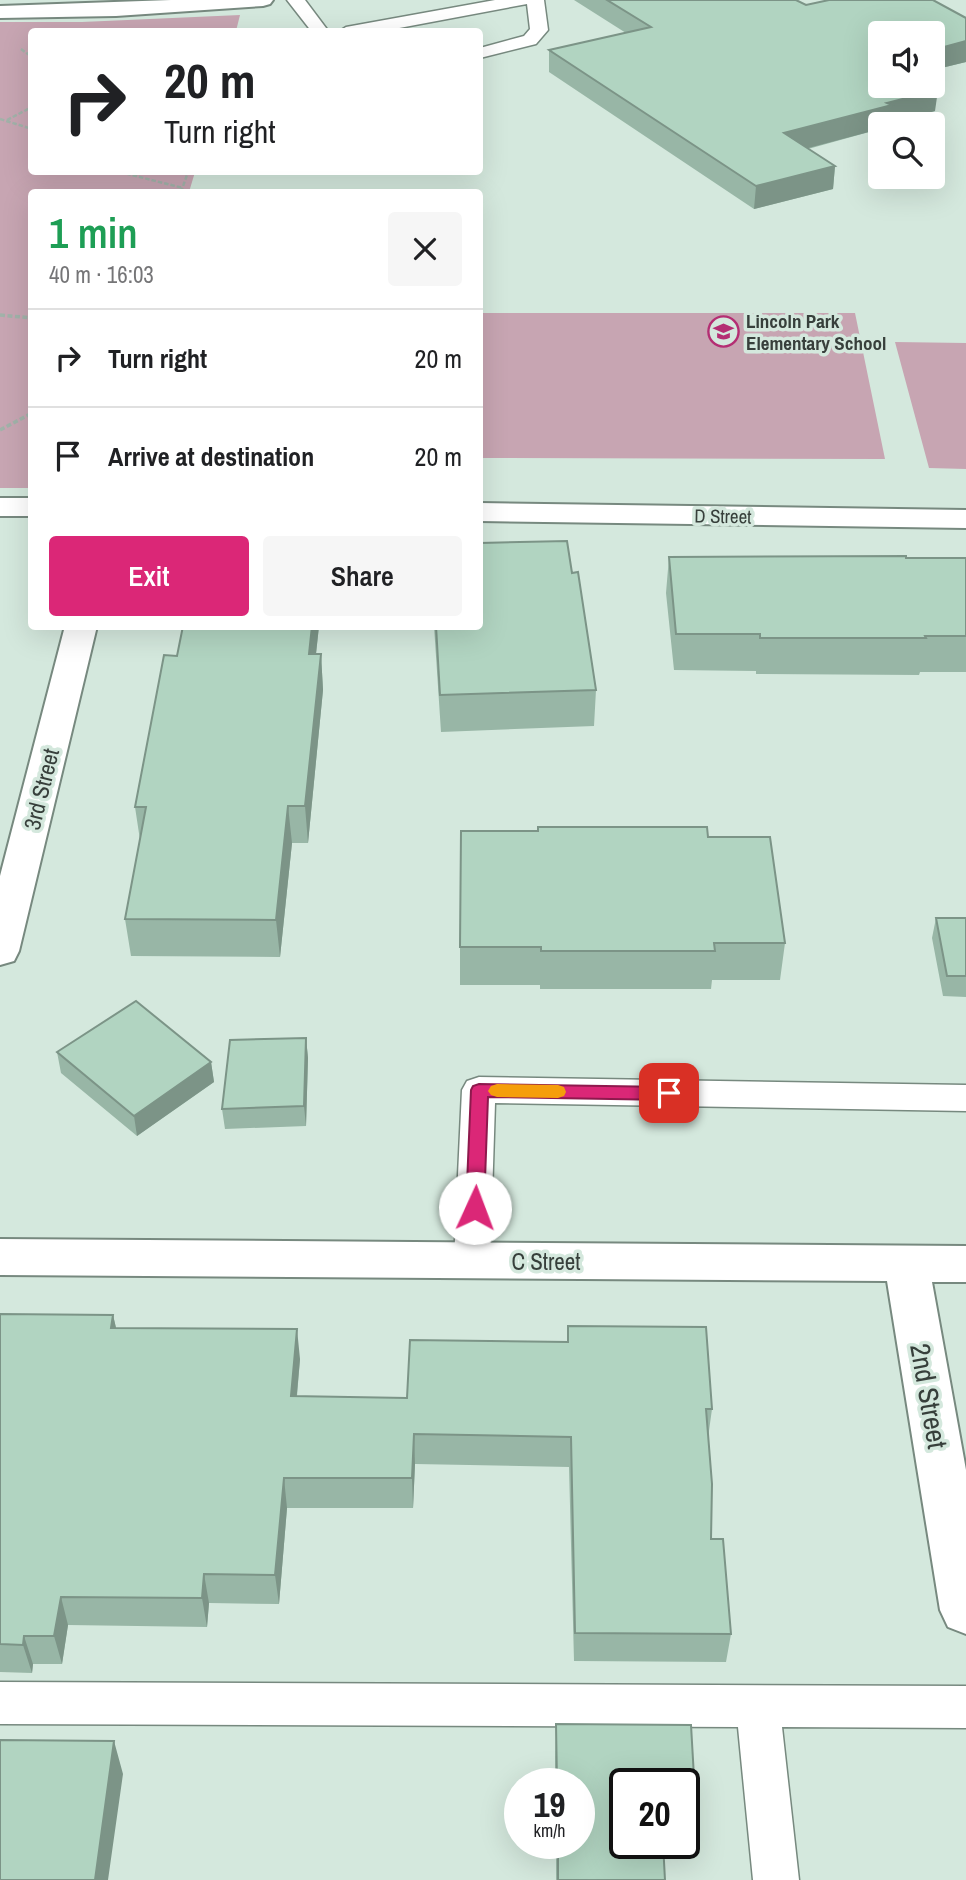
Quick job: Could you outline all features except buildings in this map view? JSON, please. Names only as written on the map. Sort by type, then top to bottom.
[{"type":"street","points":[[0,12],[116,10],[263,0]]},
{"type":"street","points":[[0,507],[28,507]]},
{"type":"street","name":"D Street","points":[[483,512],[966,519]]},
{"type":"street","name":"3rd Street","points":[[0,951],[80,630]]},
{"type":"street","name":"C Street","points":[[0,1257],[966,1264]]},
{"type":"street","name":"2nd Street","points":[[906,1264],[966,1610]]},
{"type":"lane","points":[[296,0],[318,28]]},
{"type":"lane","points":[[368,28],[523,0]]},
{"type":"lane","points":[[483,51],[530,40],[539,30],[535,0]]},
{"type":"lane","points":[[472,1260],[479,1090],[966,1098]]},
{"type":"lane","points":[[0,1703],[966,1707]]},
{"type":"lane","points":[[758,1706],[776,1880]]},
{"type":"path","points":[[7,121],[28,109]]},
{"type":"path","points":[[0,119],[28,128]]},
{"type":"path","points":[[130,175],[179,189]]},
{"type":"path","points":[[0,315],[28,318]]},
{"type":"path","points":[[0,430],[28,415]]},
{"type":"shaded area","points":[[240,15],[237,28],[28,28],[28,175],[194,175],[190,189],[28,189],[28,488],[0,488],[0,22],[82,22]]},
{"type":"shaded area","points":[[483,313],[855,313],[885,459],[483,458]]},
{"type":"shaded area","points":[[895,342],[966,343],[966,469],[929,468]]},
{"type":"slow traffic","points":[[497,1091],[558,1092]]},
{"type":"place","name":"Lincoln Park Elementary School","points":[[723,332]]},
{"type":"route","points":[[475,1208],[479,1090],[669,1093]]}]
